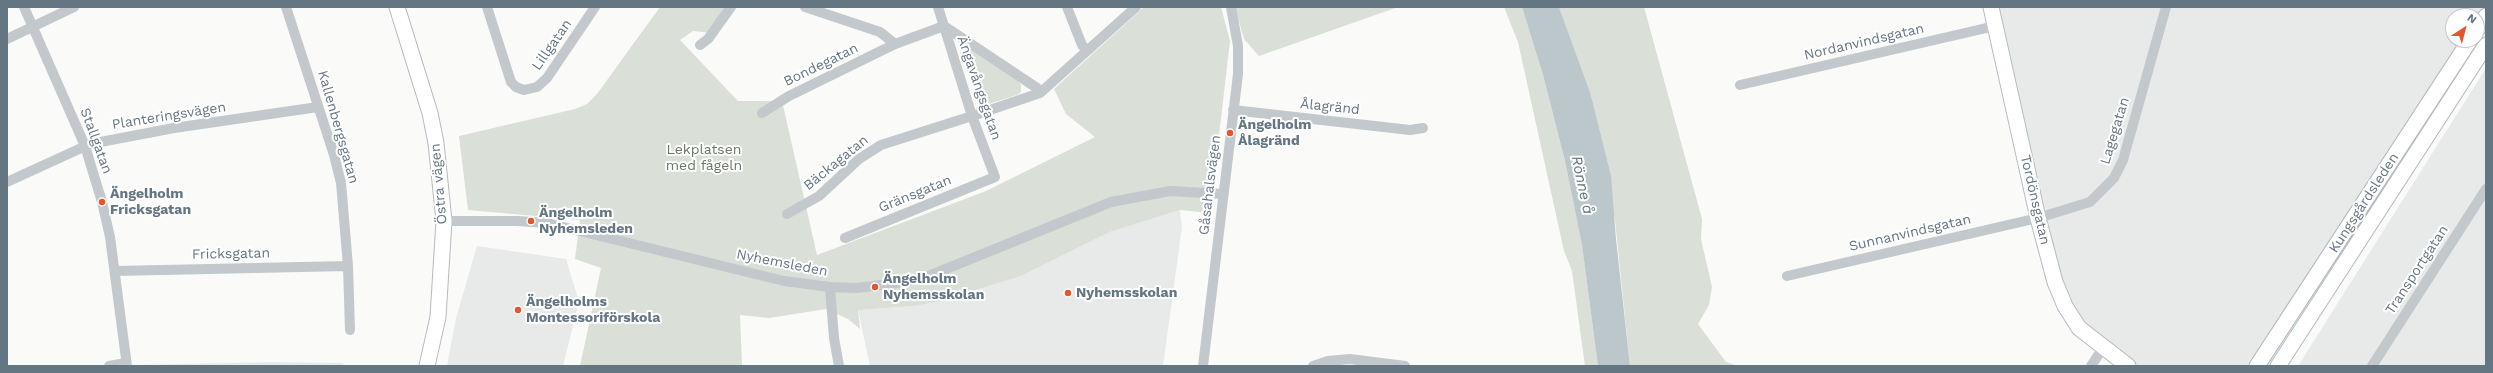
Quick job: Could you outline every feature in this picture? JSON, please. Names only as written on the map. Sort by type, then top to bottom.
[{"type":"main road","name":"Östra vägen","points":[[397,7],[430,113],[436,143],[444,221],[438,317],[427,366]]},
{"type":"main road","name":"Tordönsgatan","points":[[1990,7],[2038,218],[2055,282],[2065,306],[2079,328],[2128,366]]},
{"type":"main road","name":"Kungsgårdsleden","points":[[2278,366],[2486,45]]},
{"type":"main road","name":"Kungsgårdsleden","points":[[2257,366],[2465,48]]},
{"type":"street","points":[[7,39],[74,7]]},
{"type":"street","name":"Kallenbergsgatan","points":[[286,7],[341,183],[348,266],[350,330]]},
{"type":"street","name":"Lillgatan","points":[[487,7],[511,82],[517,88],[524,90],[537,87],[547,78],[595,7]]},
{"type":"street","points":[[700,45],[708,39],[731,7]]},
{"type":"street","points":[[805,7],[880,32],[895,44]]},
{"type":"street","name":"Ängavångsgatan","points":[[938,7],[995,177]]},
{"type":"street","points":[[1067,7],[1082,45],[1087,51]]},
{"type":"street","name":"Bäckagatan","points":[[786,214],[819,196],[859,159],[881,145],[1040,94],[1136,7]]},
{"type":"street","name":"Gåsahalsvägen","points":[[1203,366],[1233,110],[1238,46],[1231,7]]},
{"type":"street","name":"Lagegatan","points":[[2038,218],[2090,202],[2118,173],[2127,147],[2166,7]]},
{"type":"street","name":"Stallgatan","points":[[20,8],[34,25],[85,146],[106,217],[115,270],[127,364]]},
{"type":"street","points":[[944,26],[1037,88],[1040,94]]},
{"type":"street","name":"Bondegatan","points":[[762,113],[789,96],[895,44],[944,26]]},
{"type":"street","name":"Nordanvindsgatan","points":[[1740,85],[1995,26]]},
{"type":"street","name":"Planteringsvägen","points":[[7,182],[85,146],[123,136],[318,107]]},
{"type":"street","name":"Ålagränd","points":[[1233,110],[1410,130],[1423,128]]},
{"type":"street","name":"Gränsgatan","points":[[845,238],[995,177]]},
{"type":"street","name":"Transportgatan","points":[[2372,366],[2486,189]]},
{"type":"street","name":"Nyhemsleden","points":[[444,221],[517,221],[547,223],[784,281],[830,287],[875,287],[906,282],[931,275],[1111,202],[1170,191],[1223,194]]},
{"type":"street","name":"Sunnanvindsgatan","points":[[1787,276],[2038,218]]},
{"type":"street","name":"Fricksgatan","points":[[115,270],[348,266]]},
{"type":"street","points":[[830,287],[834,338],[839,366]]},
{"type":"street","points":[[2091,366],[2103,348]]},
{"type":"street","points":[[1313,366],[1339,359],[1405,366]]},
{"type":"street","points":[[109,366],[127,364]]},
{"type":"shaded area","points":[[1992,7],[2486,7],[2485,16],[2485,8],[2445,8],[2445,48],[2464,48],[2256,366],[2131,366],[2109,350],[2067,305]]},
{"type":"shaded area","points":[[2486,68],[2486,366],[2298,366]]},
{"type":"shaded area","name":"Nyhemsskolan","points":[[1180,210],[1182,227],[1163,366],[870,366],[858,310],[915,306],[1021,276],[1110,232]]},
{"type":"shaded area","name":"Ängelholms Montessoriförskola","points":[[477,246],[566,259],[579,302],[563,366],[447,366],[456,318]]},
{"type":"shaded area","points":[[272,362],[343,363],[344,366],[136,365]]},
{"type":"green space","name":"Lekplatsen med fågeln","points":[[660,7],[726,7],[711,33],[693,31],[680,40],[738,101],[782,101],[817,255],[986,191],[1095,137],[1066,114],[1054,89],[1144,7],[1221,7],[1230,41],[1210,213],[1180,210],[1110,232],[1021,276],[939,301],[915,306],[858,310],[860,329],[848,319],[826,309],[769,318],[740,315],[742,366],[580,366],[601,268],[575,259],[580,220],[468,210],[459,136],[575,109],[587,104],[597,94]]},
{"type":"green space","points":[[1235,7],[1398,7],[1259,56],[1244,39]]},
{"type":"green space","points":[[1504,7],[1522,7],[1543,75],[1565,161],[1582,244],[1598,366],[1585,366],[1572,271],[1564,251],[1518,42]]},
{"type":"green space","points":[[1559,7],[1644,7],[1702,219],[1701,239],[1712,287],[1709,305],[1698,324],[1726,362],[1738,366],[1630,366],[1615,220],[1590,92]]},
{"type":"green space","points":[[961,47],[967,47],[1018,81],[1021,85],[1021,92],[1017,95],[985,105],[980,103],[960,53]]},
{"type":"water","name":"Rönne å","points":[[1522,7],[1559,7],[1590,92],[1611,176],[1616,239],[1630,366],[1598,366],[1582,245],[1565,161],[1543,75]]},
{"type":"place","name":"Ängelholm Ålagränd","points":[[1230,133]]},
{"type":"place","name":"Ängelholm Fricksgatan","points":[[102,202]]},
{"type":"place","name":"Ängelholm Nyhemsleden","points":[[531,221]]},
{"type":"place","name":"Ängelholm Nyhemsskolan","points":[[875,287]]},
{"type":"place","name":"Nyhemsskolan","points":[[1068,293]]},
{"type":"place","name":"Ängelholms Montessoriförskola","points":[[518,310]]}]
